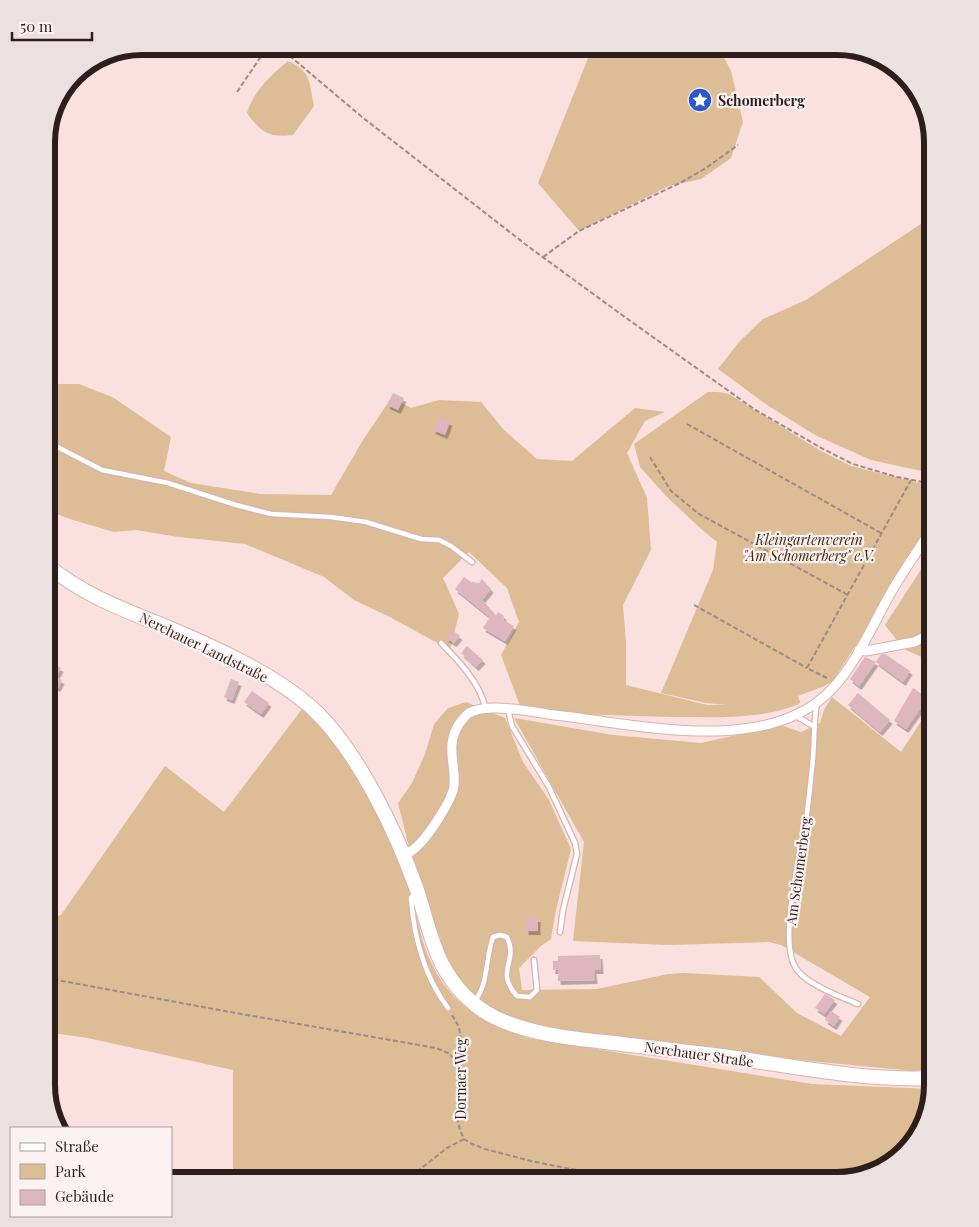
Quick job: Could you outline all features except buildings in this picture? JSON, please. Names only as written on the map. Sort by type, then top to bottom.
[{"type":"main road","name":"Nerchauer Landstraße","points":[[55,571],[86,592],[175,630],[267,676],[299,698],[321,717],[354,762],[393,829],[404,855]]},
{"type":"main road","name":"Nerchauer Straße","points":[[404,855],[440,961],[455,984],[473,1003],[495,1018],[544,1034],[723,1056],[811,1070],[898,1078],[924,1078]]},
{"type":"street","points":[[404,855],[413,850],[428,832],[439,817],[454,788],[451,752],[453,733],[469,713],[485,707],[670,731],[695,732],[742,730],[777,722],[806,709],[817,701],[830,691],[847,671],[890,594],[924,540]]},
{"type":"street","points":[[859,650],[866,651],[914,642],[924,637]]},
{"type":"lane","points":[[55,446],[102,470],[168,483],[271,514],[366,522],[421,539],[439,540],[451,546],[472,562]]},
{"type":"lane","points":[[441,643],[453,655],[477,687],[485,707]]},
{"type":"lane","name":"Am Schomerberg","points":[[817,701],[815,744],[805,827],[792,898],[791,955],[798,972],[817,985],[858,1004]]},
{"type":"lane","points":[[508,710],[512,726],[549,787],[576,843],[577,854],[563,910],[560,932]]},
{"type":"lane","points":[[794,715],[815,727]]},
{"type":"lane","points":[[417,890],[411,898],[417,946],[434,988],[448,1008]]},
{"type":"lane","points":[[473,1003],[481,994],[493,937],[500,935],[507,938],[512,947],[506,976],[510,987],[517,996],[530,997],[537,990],[534,960]]},
{"type":"path","points":[[237,92],[262,55]]},
{"type":"path","points":[[289,55],[362,117],[544,257],[754,409],[853,464],[924,482]]},
{"type":"path","points":[[544,257],[579,231],[680,183],[738,146]]},
{"type":"path","points":[[687,424],[882,534]]},
{"type":"path","points":[[650,457],[671,490],[699,514],[848,595]]},
{"type":"path","points":[[807,668],[911,480]]},
{"type":"path","points":[[694,604],[837,683]]},
{"type":"path","points":[[55,980],[436,1048],[448,1052],[458,1062]]},
{"type":"path","name":"Dornaer Weg","points":[[448,1008],[459,1027],[462,1045],[458,1062],[457,1117],[464,1139],[485,1149],[586,1172]]},
{"type":"path","points":[[416,1172],[447,1148],[464,1139]]},
{"type":"green space","points":[[589,55],[723,55],[731,71],[743,122],[731,158],[701,179],[669,186],[579,231],[538,183]]},
{"type":"green space","points":[[288,61],[301,69],[308,79],[314,106],[293,135],[277,136],[261,129],[247,113],[258,91]]},
{"type":"green space","points":[[924,222],[924,472],[871,460],[815,435],[767,405],[718,369],[739,342],[763,319],[806,300]]},
{"type":"green space","name":"Kleingartenverein \"Am Schomerberg\" e.V.","points":[[55,382],[58,384],[79,384],[114,398],[171,437],[164,471],[191,483],[260,494],[331,495],[363,440],[392,397],[411,408],[439,400],[481,402],[504,430],[537,459],[572,461],[635,408],[665,412],[645,421],[627,453],[647,498],[651,550],[623,605],[626,643],[626,685],[707,705],[726,705],[706,703],[661,693],[713,570],[717,542],[666,496],[640,467],[634,444],[708,392],[718,392],[729,394],[821,451],[851,466],[924,484],[924,538],[833,681],[798,696],[799,704],[784,709],[754,715],[722,717],[637,716],[522,711],[501,655],[519,622],[507,588],[469,552],[443,578],[459,614],[450,650],[390,617],[354,600],[324,577],[245,544],[136,530],[114,532],[55,513]]},
{"type":"green space","points":[[924,565],[924,658],[904,649],[885,625]]},
{"type":"green space","points":[[832,697],[901,752],[924,717],[924,1069],[913,1071],[800,1060],[526,1025],[480,1004],[448,971],[425,911],[398,803],[412,783],[425,754],[434,724],[448,708],[466,702],[505,718],[523,762],[549,800],[571,849],[551,939],[541,946],[519,968],[522,990],[597,989],[668,974],[684,973],[759,977],[797,1013],[841,1036],[870,997],[781,945],[769,942],[668,945],[573,941],[584,842],[514,718],[613,735],[701,743],[781,725],[801,732],[820,723],[824,710]]},
{"type":"green space","points":[[302,709],[319,724],[336,745],[360,779],[381,816],[405,872],[427,953],[435,970],[444,985],[455,997],[480,1017],[528,1038],[812,1084],[924,1089],[921,1108],[915,1124],[894,1150],[876,1163],[860,1169],[837,1172],[233,1172],[233,1070],[88,1038],[55,1033],[55,917],[61,915],[165,766],[224,812]]},
{"type":"place","name":"Schomerberg","points":[[700,100]]}]
